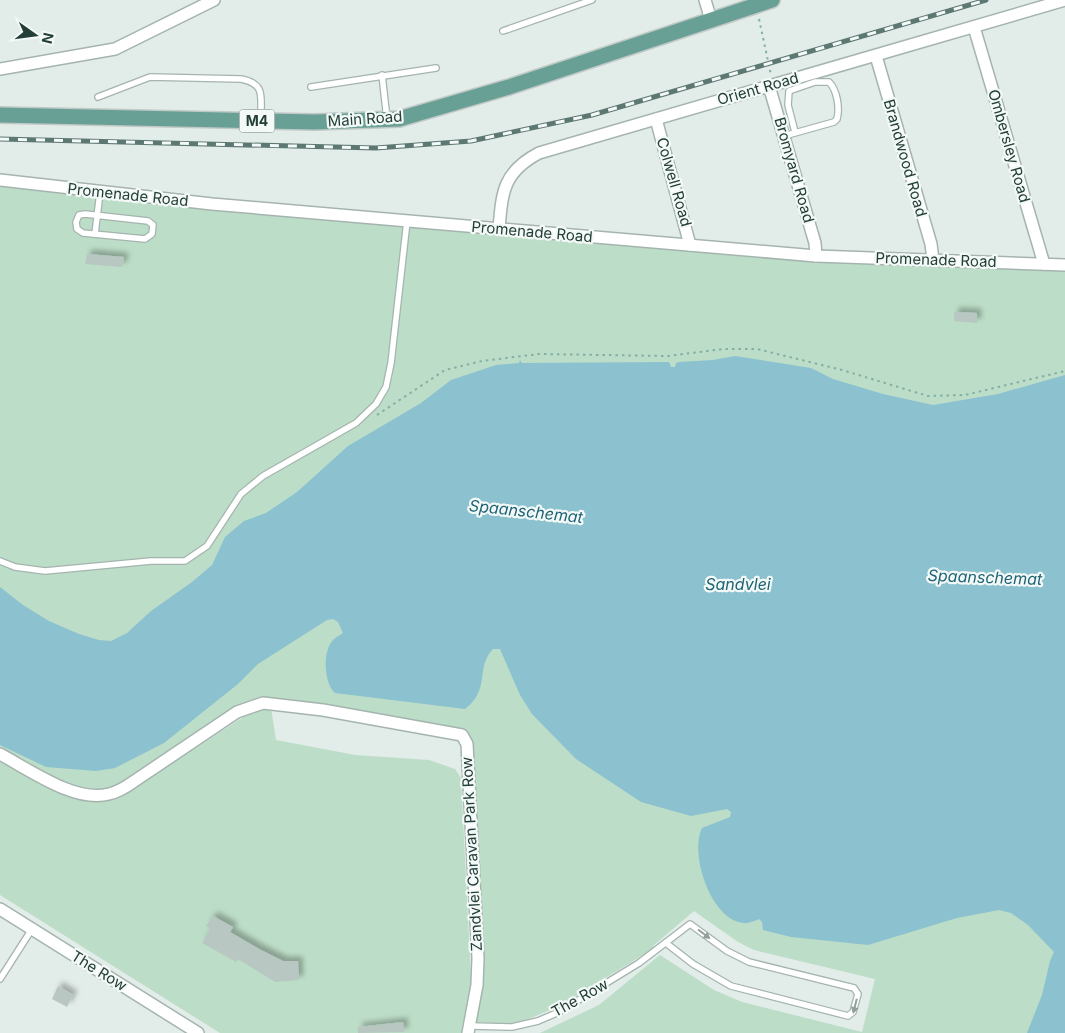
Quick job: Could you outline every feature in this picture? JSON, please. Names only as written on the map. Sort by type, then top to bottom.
[{"type":"main road","name":"Main Road","points":[[0,115],[261,121],[387,121],[418,114],[509,87],[772,0]]},
{"type":"street","points":[[0,69],[115,49],[214,0]]},
{"type":"street","points":[[705,0],[711,20]]},
{"type":"street","name":"Orient Road","points":[[498,229],[502,193],[508,180],[527,160],[539,153],[1065,0]]},
{"type":"street","name":"Ombersley Road","points":[[974,27],[1044,264]]},
{"type":"street","name":"Brandwood Road","points":[[876,56],[931,244],[933,260]]},
{"type":"street","name":"Bromyard Road","points":[[772,85],[784,136],[815,243],[816,256]]},
{"type":"street","name":"Colwell Road","points":[[656,119],[690,246]]},
{"type":"street","name":"Promenade Road","points":[[0,180],[100,192],[690,246],[816,256],[1065,265]]},
{"type":"street","name":"Zandvlei Caravan Park Row","points":[[0,754],[78,794],[102,796],[120,790],[133,782],[237,712],[263,703],[323,710],[462,735],[466,744],[478,958],[477,985],[469,1029]]},
{"type":"street","name":"The Row","points":[[0,909],[198,1033]]},
{"type":"lane","points":[[504,31],[592,0]]},
{"type":"lane","points":[[311,87],[436,68]]},
{"type":"lane","points":[[382,75],[387,121]]},
{"type":"lane","points":[[98,97],[150,77],[241,79],[255,82],[260,88],[261,121]]},
{"type":"lane","points":[[784,136],[837,119],[838,107],[833,88],[829,82],[815,82],[789,91],[788,105],[796,132]]},
{"type":"lane","points":[[95,234],[100,192]]},
{"type":"lane","points":[[82,214],[98,216],[148,221],[153,225],[151,236],[146,239],[80,232],[76,222],[82,214]]},
{"type":"lane","points":[[0,561],[15,567],[45,571],[151,561],[185,561],[207,546],[241,494],[263,476],[356,423],[376,404],[386,386],[391,363],[407,221]]},
{"type":"lane","name":"The Row","points":[[469,1029],[512,1027],[552,1015],[611,982],[690,924],[727,951],[749,962],[854,988],[858,994],[853,1012],[848,1016],[731,986],[693,964],[666,942]]},
{"type":"lane","points":[[0,979],[32,929]]},
{"type":"path","points":[[760,15],[760,27],[772,85]]},
{"type":"path","points":[[374,416],[445,370],[482,361],[539,354],[668,356],[723,350],[757,349],[806,360],[928,396],[965,395],[1065,371]]},
{"type":"green space","points":[[0,180],[690,245],[1065,265],[1065,1033],[540,1033],[599,1005],[660,955],[714,990],[742,1002],[862,1032],[875,979],[754,950],[738,942],[694,911],[654,945],[653,949],[561,1005],[517,1024],[474,1022],[470,740],[253,704],[123,789],[75,791],[0,750]]},
{"type":"green space","points":[[271,708],[276,740],[355,755],[429,760],[455,769],[461,778],[471,980],[461,1033],[220,1033],[0,895],[0,762],[78,800],[104,801],[121,797],[251,712]]},
{"type":"water","name":"Sandvlei","points":[[735,356],[811,368],[833,379],[883,394],[933,405],[998,394],[1065,375],[1065,1033],[1027,1033],[1042,995],[1054,952],[1028,925],[1011,913],[999,910],[957,918],[868,945],[791,937],[763,930],[762,922],[759,919],[745,923],[732,919],[721,911],[713,898],[701,869],[698,853],[702,828],[730,817],[731,812],[727,809],[691,816],[641,802],[576,759],[532,714],[520,695],[500,649],[493,649],[488,656],[478,694],[465,709],[335,693],[328,682],[326,659],[329,645],[343,633],[338,622],[333,619],[327,620],[258,664],[238,684],[164,743],[115,768],[96,771],[46,767],[0,745],[0,587],[23,605],[49,621],[79,634],[99,640],[111,641],[127,633],[151,611],[192,582],[212,565],[225,537],[244,521],[266,513],[297,492],[348,446],[421,403],[451,380],[496,365],[519,363],[520,360],[522,363],[669,362],[671,367],[675,367],[676,363],[679,362],[713,360]]},
{"type":"building","points":[[87,254],[124,257],[122,267],[85,264]]},
{"type":"building","points":[[954,312],[977,313],[977,323],[954,321]]},
{"type":"building","points":[[213,916],[233,927],[230,932],[259,949],[283,961],[298,961],[299,980],[275,982],[238,959],[236,962],[202,943],[210,929],[206,926]]},
{"type":"building","points":[[58,986],[73,995],[67,1007],[52,999]]},
{"type":"building","points":[[403,1022],[404,1032],[358,1033],[358,1027]]},
{"type":"railway","points":[[0,139],[376,148],[471,141],[592,115],[986,0]]},
{"type":"water label","name":"Spaanschemat","points":[[526,511]]},
{"type":"water label","name":"Spaanschemat","points":[[985,577]]}]
